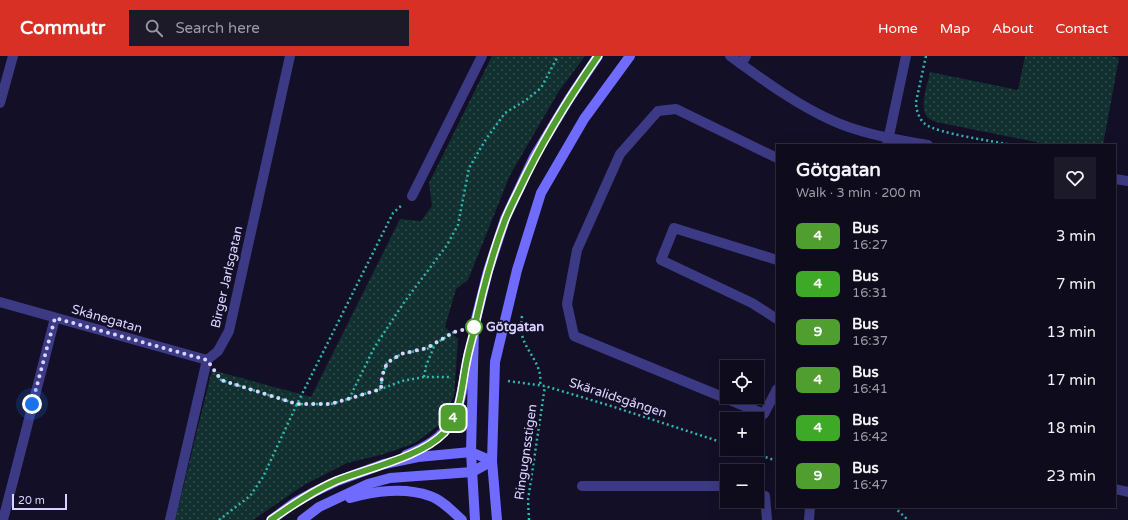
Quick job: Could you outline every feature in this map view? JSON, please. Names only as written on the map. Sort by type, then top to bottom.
[{"type":"main road","points":[[271,520],[294,503],[314,492],[337,481],[420,450],[445,432],[456,414],[474,327],[488,271],[505,219],[534,157],[569,99],[598,56]]},
{"type":"main road","points":[[497,520],[492,461],[495,362],[517,270],[541,193],[584,119],[630,56]]},
{"type":"main road","points":[[474,327],[471,452],[475,520]]},
{"type":"main road","points":[[384,464],[418,457],[471,452],[492,461]]},
{"type":"main road","points":[[302,520],[322,506],[368,484],[390,478],[472,472],[492,461]]},
{"type":"main road","points":[[322,506],[360,495],[386,491],[411,491],[430,496],[445,504],[462,520]]},
{"type":"street","points":[[0,103],[13,56]]},
{"type":"street","name":"Birger Jarlsgatan","points":[[207,360],[218,351],[229,331],[290,56]]},
{"type":"street","points":[[412,196],[482,56]]},
{"type":"street","points":[[730,56],[744,60],[776,89],[801,105],[831,120],[888,141],[918,144]]},
{"type":"street","points":[[888,141],[906,56]]},
{"type":"street","points":[[776,157],[676,108],[658,111],[620,154],[577,250],[567,304],[574,336],[764,414],[776,391]]},
{"type":"street","points":[[1116,179],[1128,181]]},
{"type":"street","points":[[776,260],[674,228],[661,260],[752,303],[776,318]]},
{"type":"street","name":"Skånegatan","points":[[0,302],[207,360]]},
{"type":"street","points":[[3,520],[55,318]]},
{"type":"street","points":[[170,520],[207,360]]},
{"type":"street","points":[[582,486],[720,486]]},
{"type":"street","points":[[1116,489],[1128,492]]},
{"type":"street","points":[[764,496],[767,520]]},
{"type":"street","points":[[808,520],[810,508]]},
{"type":"path","points":[[349,398],[374,348],[405,302],[447,245],[458,225],[469,168],[486,139],[505,113],[526,100],[541,88],[558,56]]},
{"type":"path","points":[[926,56],[916,102],[916,109],[925,124],[940,131],[1007,144]]},
{"type":"path","points":[[218,520],[250,496],[263,477],[297,404],[393,213],[412,196]]},
{"type":"path","points":[[522,315],[523,337],[538,365],[541,378],[540,386]]},
{"type":"path","points":[[381,389],[382,376],[387,363],[401,354],[427,348],[454,332]]},
{"type":"path","points":[[424,377],[426,366],[435,343]]},
{"type":"path","points":[[207,360],[221,380],[297,404],[331,404],[402,381],[424,377],[452,377]]},
{"type":"path","name":"Skäralidsgången","points":[[502,380],[545,386],[720,442]]},
{"type":"path","name":"Ringugnsstigen","points":[[529,520],[528,500],[545,386]]},
{"type":"path","points":[[764,456],[776,460]]},
{"type":"path","points":[[895,508],[908,520]]},
{"type":"green space","points":[[492,56],[585,56],[559,91],[510,175],[468,280],[456,289],[445,327],[458,339],[454,396],[439,425],[415,443],[384,454],[347,463],[304,485],[253,520],[175,520],[212,370],[311,397],[400,219],[421,221],[432,206],[429,183]]},
{"type":"green space","points":[[1025,56],[1110,56],[1119,58],[1103,144],[1046,144],[936,122],[929,119],[925,114],[924,102],[930,72],[1018,90]]},
{"type":"bus line","name":"4","points":[[271,520],[294,503],[314,492],[337,481],[420,450],[445,432],[456,414],[470,345],[488,271],[505,219],[534,157],[569,99],[598,56]]},
{"type":"place","name":"Götgatan","points":[[474,327]]},
{"type":"route","points":[[32,404],[55,318],[207,360],[221,380],[297,404],[331,404],[381,389],[382,376],[387,363],[401,354],[427,348],[454,332],[474,327]]}]
